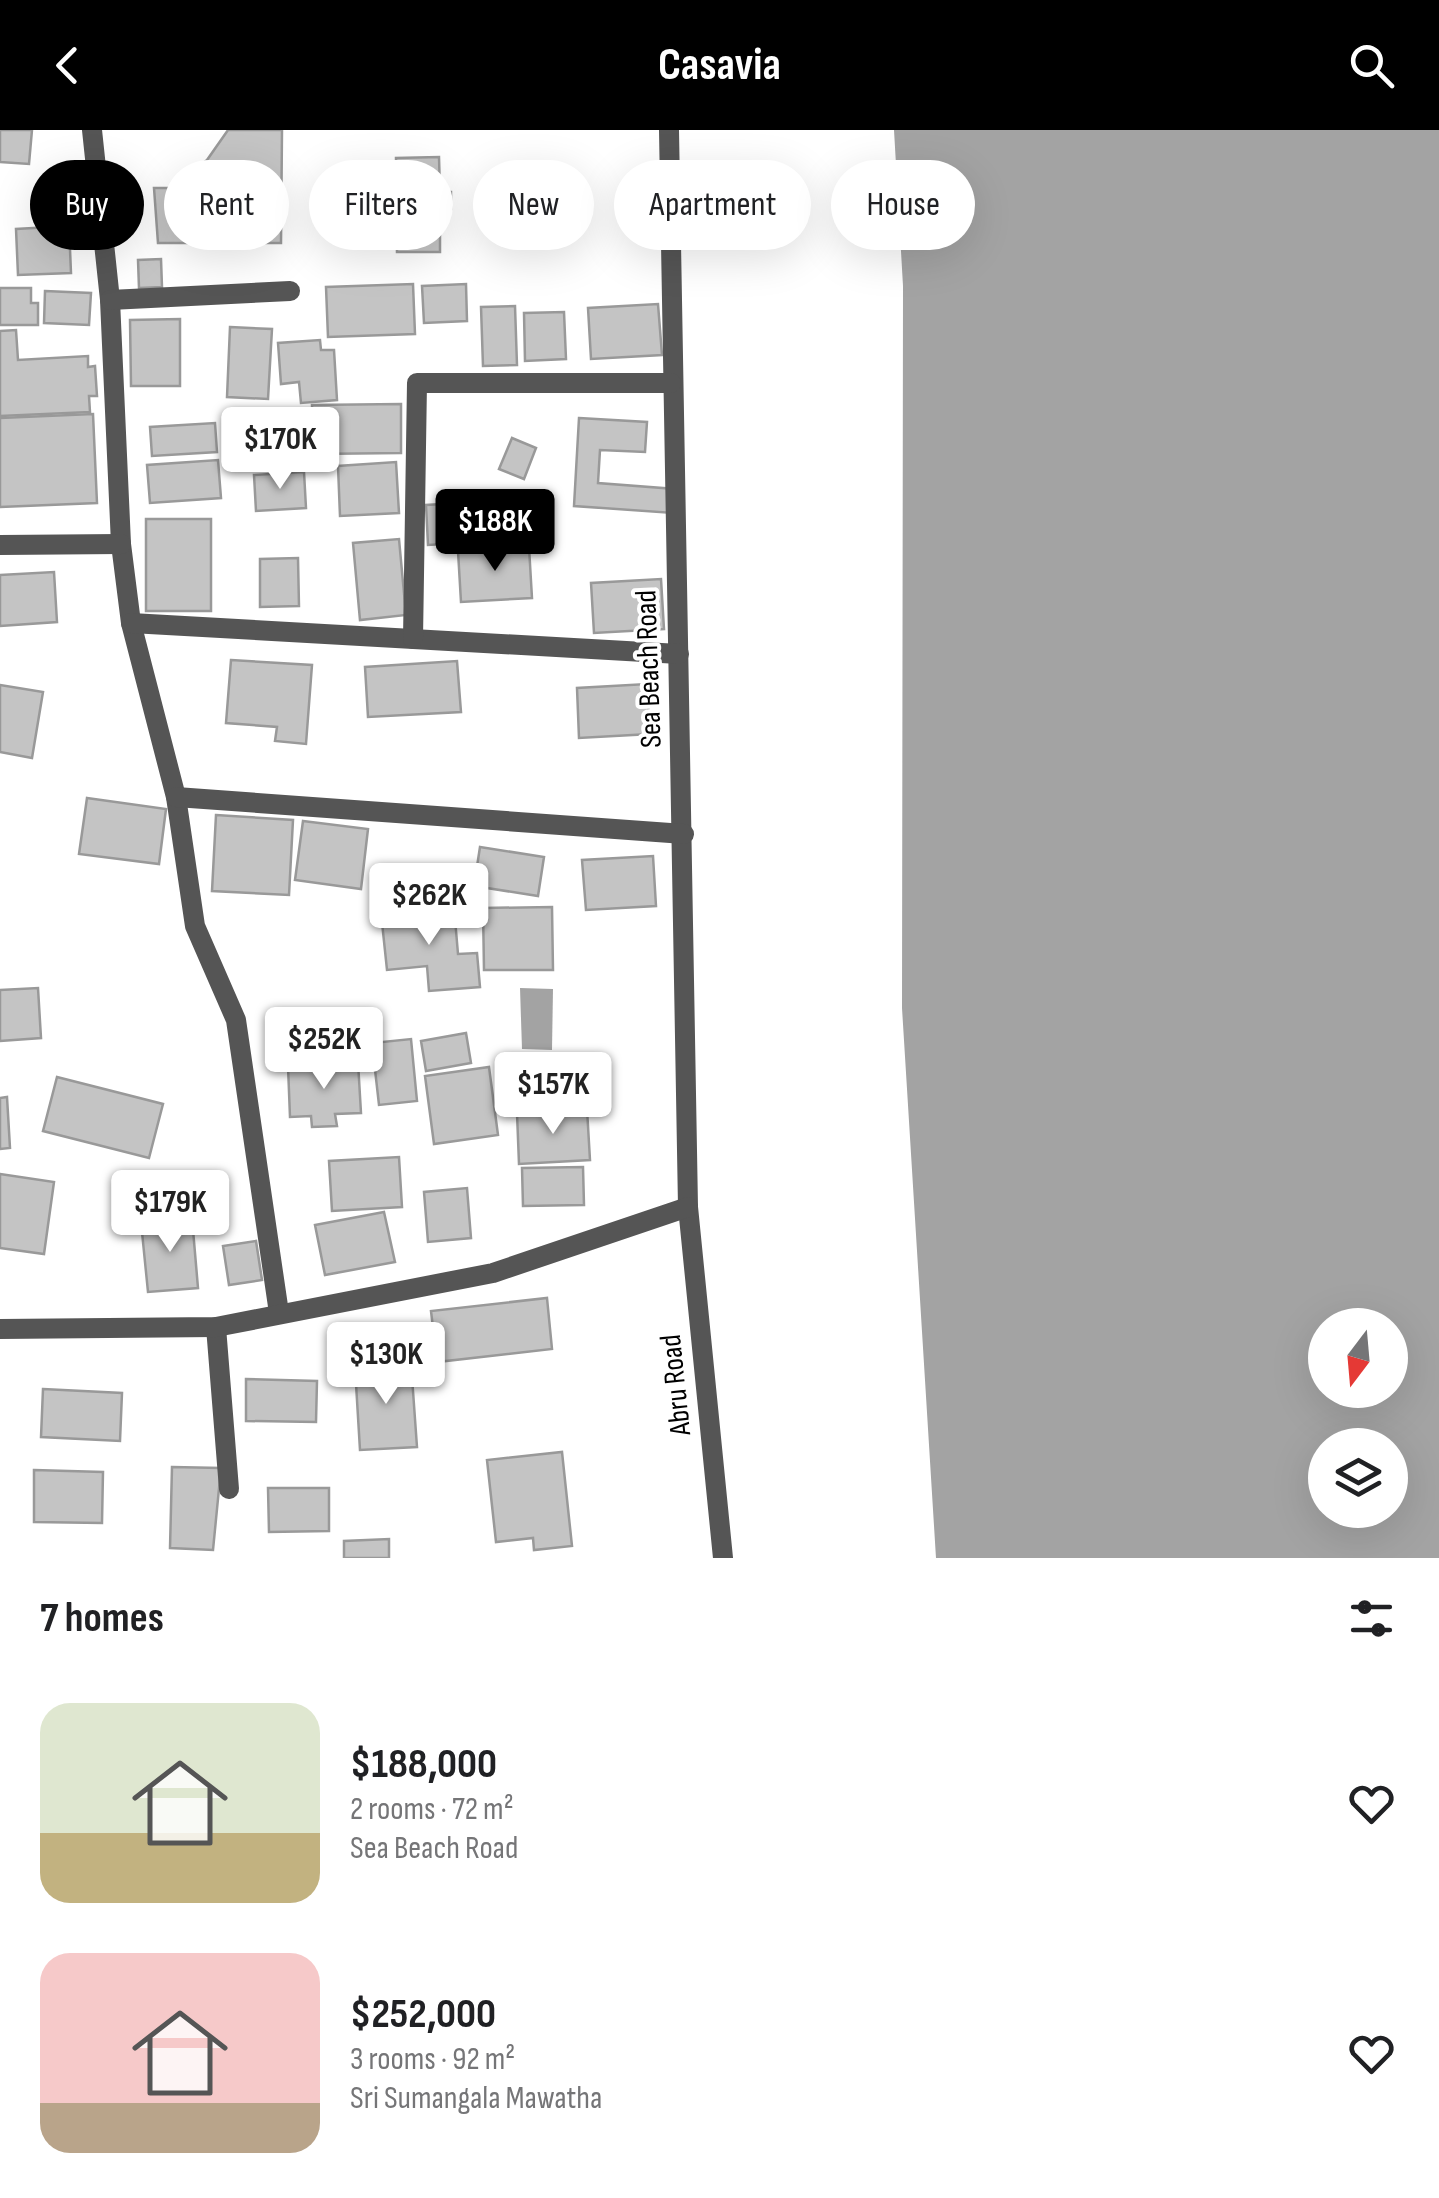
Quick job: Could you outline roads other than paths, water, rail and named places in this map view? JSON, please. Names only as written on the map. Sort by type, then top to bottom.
[{"type":"street","points":[[92,130],[110,300],[122,544],[132,623],[176,797],[195,926],[236,1020],[280,1313]]},
{"type":"street","name":"Sea Beach Road","points":[[669,130],[688,1207]]},
{"type":"street","points":[[110,300],[290,291]]},
{"type":"street","points":[[414,640],[418,383],[671,383]]},
{"type":"street","points":[[0,545],[122,544]]},
{"type":"street","points":[[132,623],[679,654]]},
{"type":"street","points":[[176,797],[684,834]]},
{"type":"street","points":[[0,1328],[216,1328],[494,1273],[688,1207]]},
{"type":"street","name":"Abru Road","points":[[688,1207],[723,1558]]},
{"type":"street","points":[[216,1328],[228,1488]]}]
